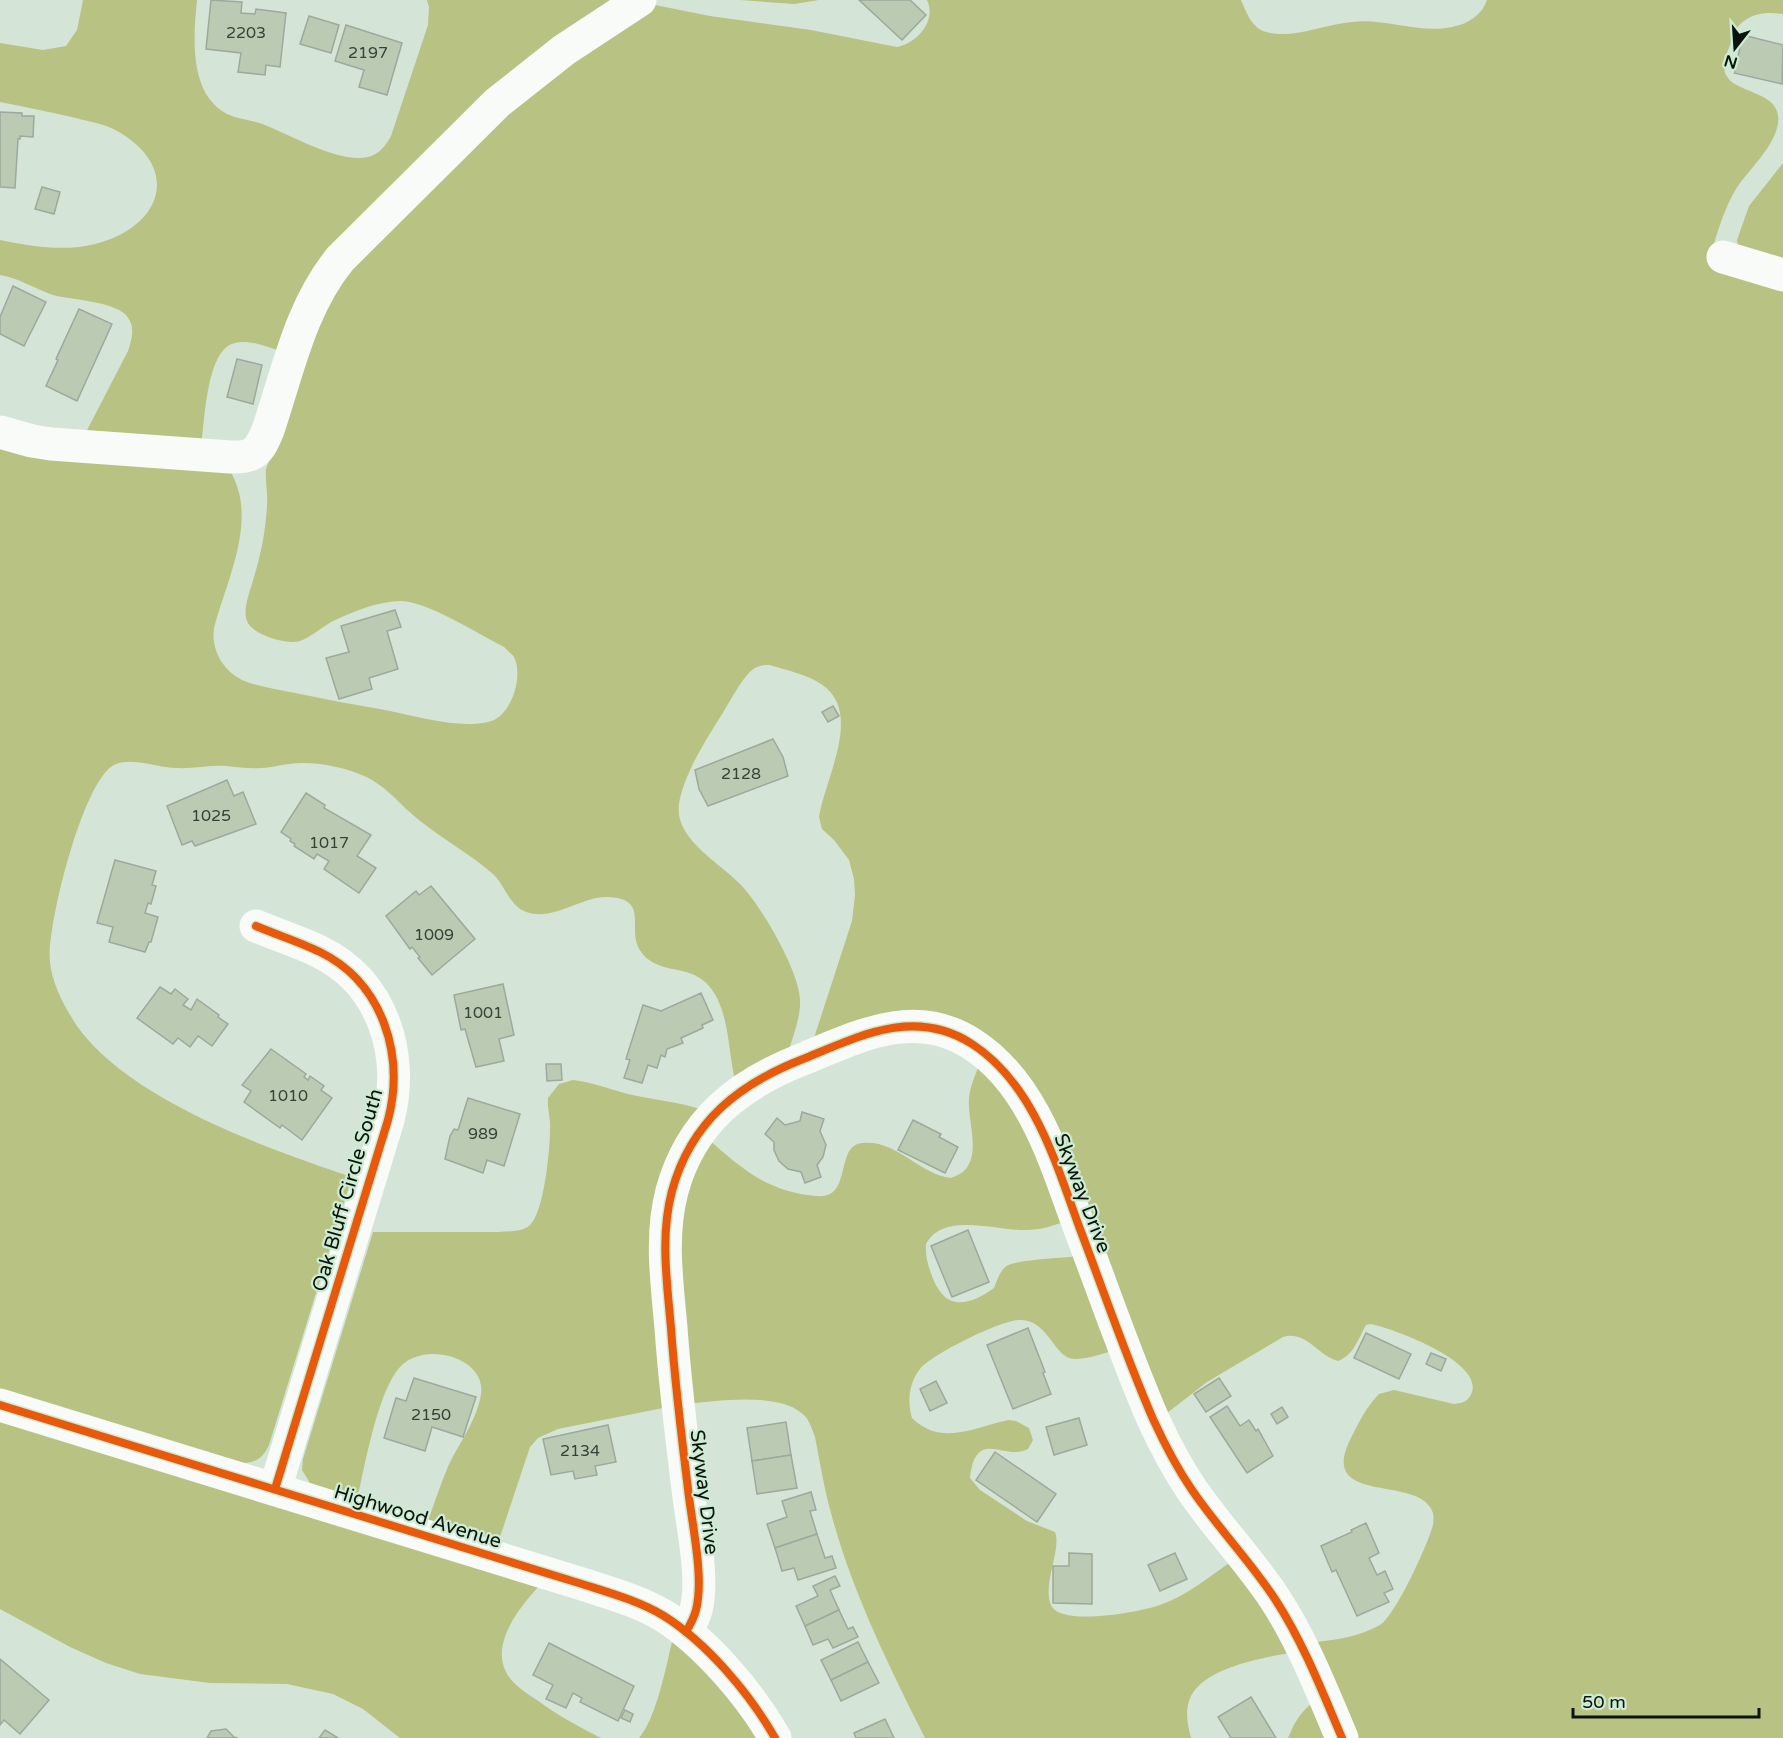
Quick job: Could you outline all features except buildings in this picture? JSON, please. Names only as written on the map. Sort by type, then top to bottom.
[{"type":"street","points":[[0,432],[32,441],[62,445],[230,457],[247,457],[253,454],[261,447],[268,430],[310,306],[321,283],[340,259],[496,103],[564,50],[640,0]]},
{"type":"street","points":[[1723,257],[1783,275]]},
{"type":"street","name":"Oak Bluff Circle South","points":[[256,926],[320,951],[357,981],[373,1000],[385,1024],[395,1070],[388,1120],[274,1489]]},
{"type":"street","name":"Skyway Drive","points":[[686,1632],[696,1608],[697,1563],[677,1407],[664,1245],[667,1215],[676,1177],[711,1116],[732,1097],[754,1082],[781,1067],[874,1033],[910,1025],[928,1027],[962,1037],[985,1053],[1013,1082],[1029,1106],[1050,1151],[1138,1381],[1166,1444],[1192,1490],[1277,1602],[1317,1679],[1342,1738]]},
{"type":"street","name":"Highwood Avenue","points":[[0,1404],[614,1594],[652,1610],[686,1632],[707,1651],[767,1724],[775,1738]]},
{"type":"green space","points":[[83,0],[197,0],[195,36],[198,72],[206,94],[215,105],[232,116],[265,125],[324,151],[360,158],[378,152],[391,136],[428,25],[427,0],[624,0],[520,65],[281,351],[246,342],[235,343],[225,348],[218,358],[209,387],[201,446],[83,438],[128,351],[132,333],[129,319],[120,310],[53,295],[0,275],[0,240],[59,248],[95,244],[117,236],[135,225],[148,212],[155,196],[157,180],[151,163],[139,147],[119,132],[92,122],[0,102],[0,43],[43,50],[66,46],[77,30]]},
{"type":"green space","points":[[740,0],[819,0],[794,4]]},
{"type":"green space","points":[[927,0],[1241,0],[1257,27],[1271,33],[1282,34],[1364,21],[1427,29],[1452,27],[1474,18],[1482,10],[1487,0],[1783,0],[1783,14],[1758,14],[1738,26],[1726,58],[1724,69],[1726,75],[1731,81],[1758,94],[1773,105],[1778,113],[1778,124],[1766,150],[1736,189],[1711,253],[1783,290],[1783,1738],[1351,1738],[1310,1643],[1355,1635],[1380,1625],[1387,1619],[1418,1562],[1434,1518],[1430,1507],[1420,1498],[1356,1481],[1347,1473],[1344,1460],[1350,1440],[1366,1410],[1379,1394],[1394,1390],[1457,1404],[1465,1401],[1471,1395],[1471,1380],[1464,1369],[1434,1348],[1398,1332],[1371,1324],[1366,1325],[1352,1351],[1338,1361],[1305,1340],[1291,1336],[1283,1337],[1207,1382],[1162,1417],[983,1040],[812,1044],[852,921],[855,895],[849,860],[834,840],[822,829],[819,817],[838,746],[841,728],[840,711],[834,696],[821,684],[802,675],[769,665],[754,669],[739,686],[694,761],[679,805],[681,822],[693,842],[739,883],[767,921],[786,955],[798,987],[799,1013],[788,1053],[735,1080],[724,1017],[719,1002],[701,979],[686,972],[656,964],[646,958],[637,944],[635,917],[629,903],[606,897],[545,914],[524,911],[514,904],[493,874],[419,820],[372,780],[344,769],[304,763],[268,768],[220,766],[169,768],[128,762],[114,765],[102,776],[90,797],[69,856],[60,889],[50,944],[51,970],[56,987],[77,1026],[100,1053],[130,1077],[165,1099],[202,1119],[242,1136],[352,1177],[269,1445],[262,1456],[256,1460],[244,1463],[0,1390],[0,441],[228,466],[240,497],[241,530],[234,563],[214,628],[214,644],[224,665],[242,680],[268,688],[436,721],[476,724],[496,719],[509,705],[516,685],[517,665],[514,657],[504,647],[453,619],[425,607],[401,601],[374,605],[339,618],[308,637],[294,642],[263,635],[247,621],[246,605],[266,523],[266,469],[334,287],[493,124],[650,4],[710,16],[811,30],[897,47],[912,41],[923,30],[929,16]]},
{"type":"green space","points":[[1783,163],[1783,260],[1738,245],[1737,240],[1749,206]]},
{"type":"green space","points":[[980,1062],[1004,1087],[1066,1221],[1031,1230],[972,1225],[945,1228],[934,1234],[926,1244],[928,1264],[937,1287],[950,1300],[966,1302],[994,1288],[1001,1272],[1010,1264],[1080,1256],[1116,1350],[1075,1359],[1062,1353],[1046,1333],[1031,1322],[1022,1320],[1000,1325],[952,1347],[920,1369],[913,1380],[910,1392],[912,1418],[923,1427],[935,1432],[959,1433],[1009,1420],[1029,1428],[1033,1440],[1028,1449],[1010,1452],[985,1449],[978,1453],[973,1462],[970,1478],[980,1490],[1027,1521],[1055,1532],[1056,1548],[1050,1577],[1049,1597],[1051,1605],[1057,1612],[1084,1617],[1120,1614],[1150,1608],[1180,1596],[1235,1559],[1294,1652],[1234,1666],[1219,1672],[1195,1689],[1189,1701],[1187,1715],[1191,1738],[925,1738],[885,1656],[849,1571],[824,1485],[815,1437],[807,1418],[795,1408],[765,1400],[686,1404],[674,1227],[708,1139],[742,1167],[765,1182],[791,1192],[807,1195],[824,1196],[833,1192],[840,1180],[850,1150],[862,1143],[886,1146],[928,1170],[951,1178],[962,1173],[969,1165],[972,1155],[969,1098]]},
{"type":"green space","points":[[573,1080],[703,1110],[682,1140],[668,1407],[558,1429],[538,1438],[530,1447],[498,1543],[428,1521],[447,1469],[476,1414],[481,1394],[480,1381],[463,1361],[434,1354],[419,1356],[406,1362],[389,1384],[372,1434],[357,1500],[310,1483],[302,1470],[303,1459],[373,1232],[499,1232],[516,1231],[530,1225],[539,1207],[545,1180],[550,1139],[548,1098],[559,1084]]},
{"type":"green space","points":[[0,1421],[539,1586],[516,1615],[505,1637],[502,1661],[506,1672],[528,1694],[560,1716],[601,1738],[400,1738],[363,1709],[333,1694],[287,1684],[210,1683],[140,1674],[106,1663],[70,1647],[0,1609]]},
{"type":"green space","points":[[672,1642],[718,1687],[757,1738],[639,1738],[655,1706]]},
{"type":"green space","points":[[1316,1700],[1332,1738],[1288,1738],[1299,1717]]},
{"type":"cycle path","points":[[256,926],[320,952],[342,965],[360,982],[374,1002],[384,1023],[391,1046],[393,1071],[393,1095],[388,1120],[275,1489]]},
{"type":"cycle path","points":[[686,1632],[696,1610],[699,1584],[677,1392],[665,1242],[668,1208],[680,1166],[691,1144],[705,1125],[738,1093],[758,1080],[866,1034],[908,1026],[929,1028],[951,1033],[972,1044],[1012,1081],[1027,1103],[1052,1152],[1124,1348],[1153,1419],[1192,1490],[1245,1558],[1285,1615],[1312,1667],[1342,1738]]},
{"type":"cycle path","points":[[0,1405],[582,1584],[645,1606],[680,1627],[711,1655],[740,1687],[775,1738]]}]
